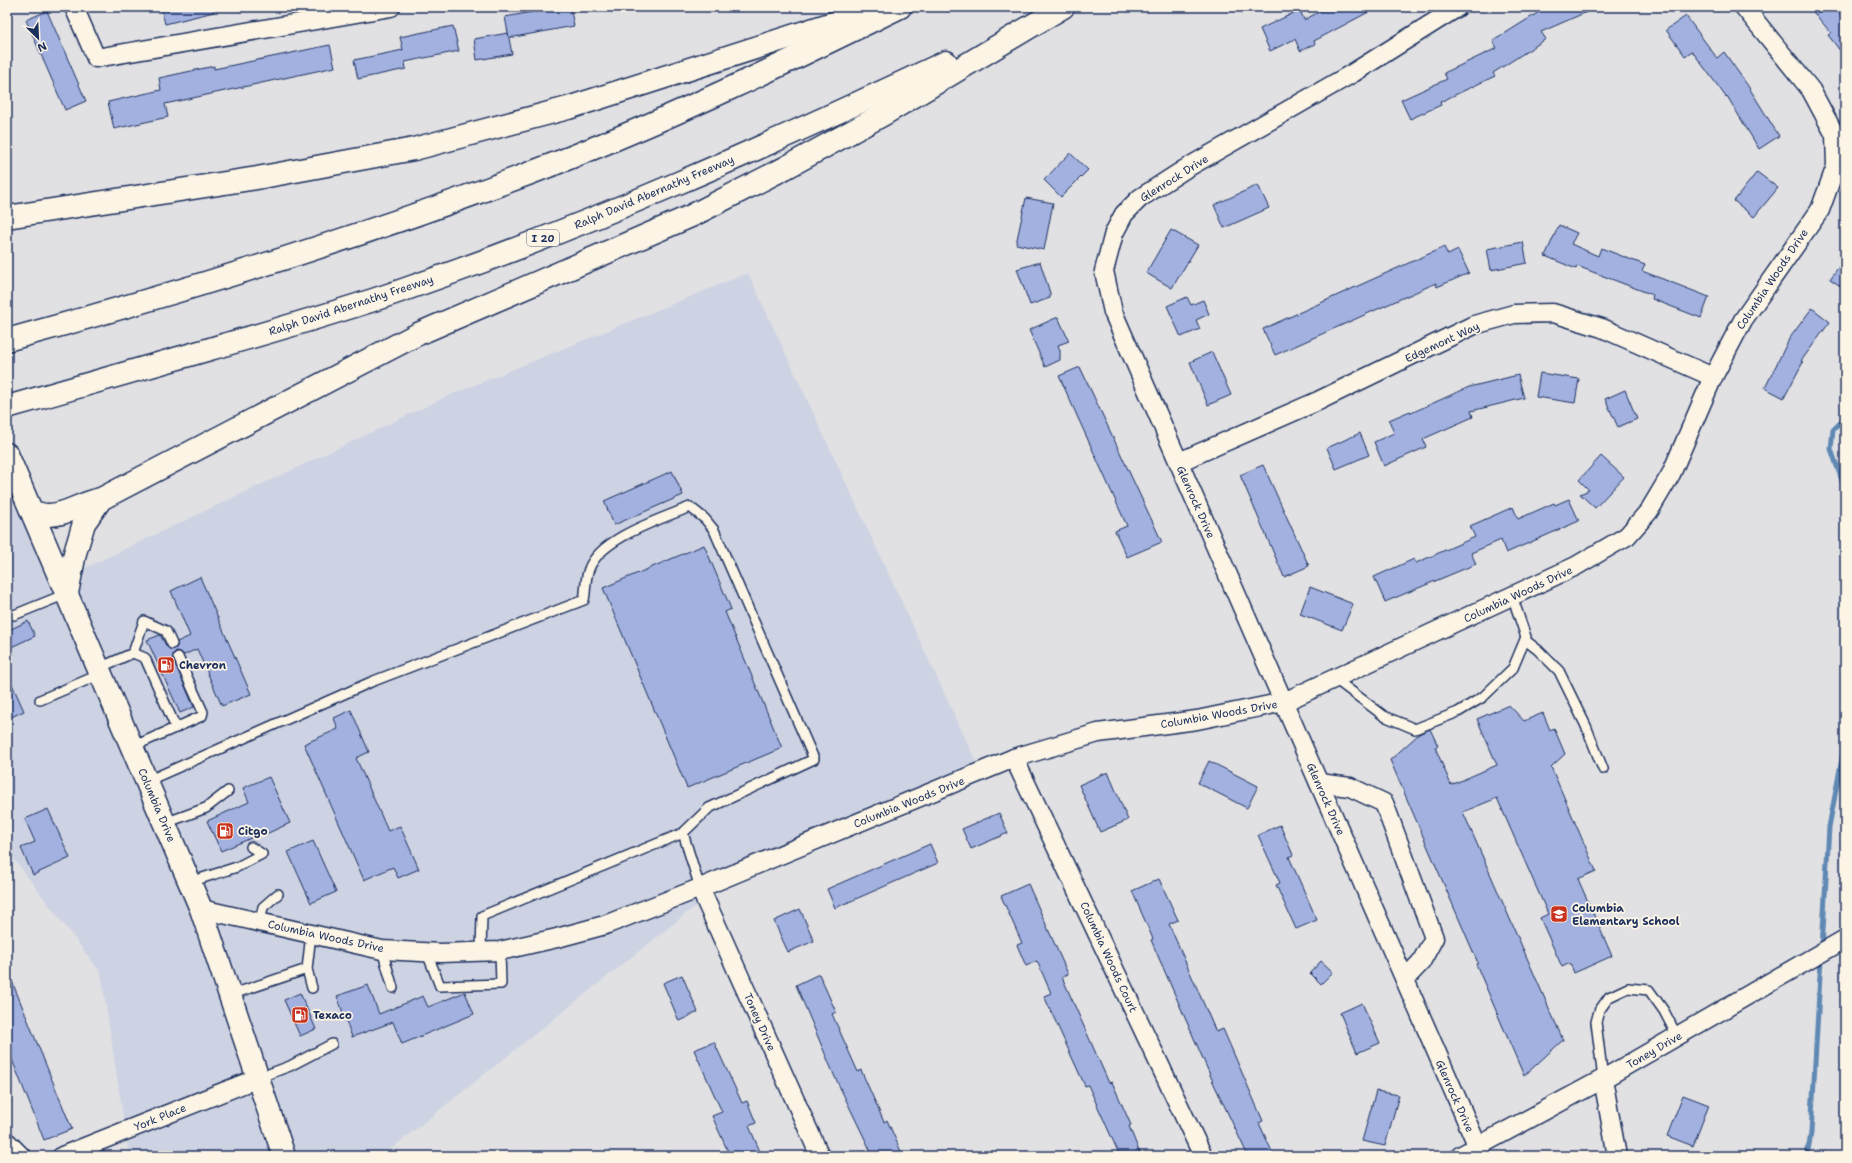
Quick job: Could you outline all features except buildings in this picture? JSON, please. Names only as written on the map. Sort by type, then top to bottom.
[{"type":"main road","points":[[7,217],[257,178],[414,149],[568,108],[733,56],[880,7]]},
{"type":"main road","points":[[7,340],[264,265],[437,208],[561,161],[700,103],[900,7]]},
{"type":"main road","name":"Ralph David Abernathy Freeway","points":[[7,407],[272,331],[402,290],[522,246],[694,176],[860,102],[982,45],[1056,7]]},
{"type":"main road","points":[[32,512],[47,515],[64,513],[90,501],[101,499],[418,334],[691,216],[778,172],[884,114],[1063,7]]},
{"type":"main road","name":"Columbia Drive","points":[[9,458],[201,909],[284,1156]]},
{"type":"main road","points":[[67,593],[75,553],[84,523],[101,499]]},
{"type":"street","points":[[74,7],[96,58],[391,7]]},
{"type":"street","name":"Glenrock Drive","points":[[1458,7],[1334,85],[1185,169],[1140,198],[1124,214],[1114,233],[1104,271],[1113,312],[1478,1148]]},
{"type":"street","name":"Columbia Woods Drive","points":[[201,909],[382,950],[427,952],[500,951],[557,938],[605,926],[1014,758],[1098,733],[1197,720],[1284,702],[1576,566],[1627,536],[1649,510],[1671,474],[1712,377],[1743,320],[1820,210],[1836,166],[1835,135],[1810,90],[1744,7]]},
{"type":"street","name":"Edgemont Way","points":[[1179,462],[1318,401],[1474,325],[1514,314],[1553,313],[1602,328],[1712,377]]},
{"type":"street","name":"Columbia Woods Court","points":[[1014,758],[1203,1156]]},
{"type":"street","points":[[1319,783],[1350,788],[1384,803],[1434,938],[1421,962],[1405,979]]},
{"type":"street","name":"Toney Drive","points":[[700,888],[820,1156]]},
{"type":"street","name":"Toney Drive","points":[[1460,1156],[1478,1148],[1603,1079],[1845,939]]},
{"type":"street","name":"York Place","points":[[62,1156],[258,1078]]},
{"type":"street","points":[[1603,1079],[1617,1156]]},
{"type":"street","points":[[7,1142],[21,1156]]},
{"type":"lane","points":[[147,781],[371,682],[584,600],[589,569],[602,551],[615,540],[690,507],[705,519],[714,530],[814,759],[709,808],[683,833],[482,916],[481,952]]},
{"type":"lane","points":[[14,615],[67,593]]},
{"type":"lane","points":[[1335,679],[1384,716],[1415,729],[1458,712],[1483,697],[1513,668],[1526,637],[1512,596]]},
{"type":"lane","points":[[40,700],[100,671],[133,652],[144,621],[166,631],[172,644]]},
{"type":"lane","points":[[1525,640],[1538,650],[1559,671],[1586,726],[1603,768]]},
{"type":"lane","points":[[133,652],[152,661],[159,679],[163,699],[176,728]]},
{"type":"lane","points":[[132,747],[202,716],[203,712],[189,688],[178,657]]},
{"type":"lane","points":[[163,699],[172,695]]},
{"type":"lane","points":[[165,823],[206,808],[228,791]]},
{"type":"lane","points":[[683,833],[700,888]]},
{"type":"lane","points":[[190,882],[237,867],[262,854],[251,847]]},
{"type":"lane","points":[[260,922],[263,907],[278,894]]},
{"type":"lane","points":[[311,934],[307,969],[312,988]]},
{"type":"lane","points":[[382,950],[393,988]]},
{"type":"lane","points":[[427,952],[440,986],[501,984],[500,951]]},
{"type":"lane","points":[[230,995],[307,969]]},
{"type":"lane","points":[[1603,1079],[1596,1022],[1599,1011],[1609,997],[1628,988],[1649,990],[1664,1011],[1677,1036]]},
{"type":"lane","points":[[258,1078],[290,1066],[332,1044]]},
{"type":"shaded area","points":[[748,273],[982,774],[707,897],[382,1156],[129,1156],[101,973],[7,850],[7,509],[37,499],[72,574],[448,396]]},
{"type":"waterway","points":[[1845,418],[1833,430],[1831,449],[1845,489]]},
{"type":"waterway","points":[[1822,948],[1829,827],[1845,743]]},
{"type":"waterway","points":[[1807,1156],[1811,1133],[1821,958]]},
{"type":"place","name":"Chevron","points":[[166,665]]},
{"type":"place","name":"Citgo","points":[[225,831]]},
{"type":"place","name":"Columbia Elementary School","points":[[1559,914]]},
{"type":"place","name":"Texaco","points":[[300,1015]]}]
